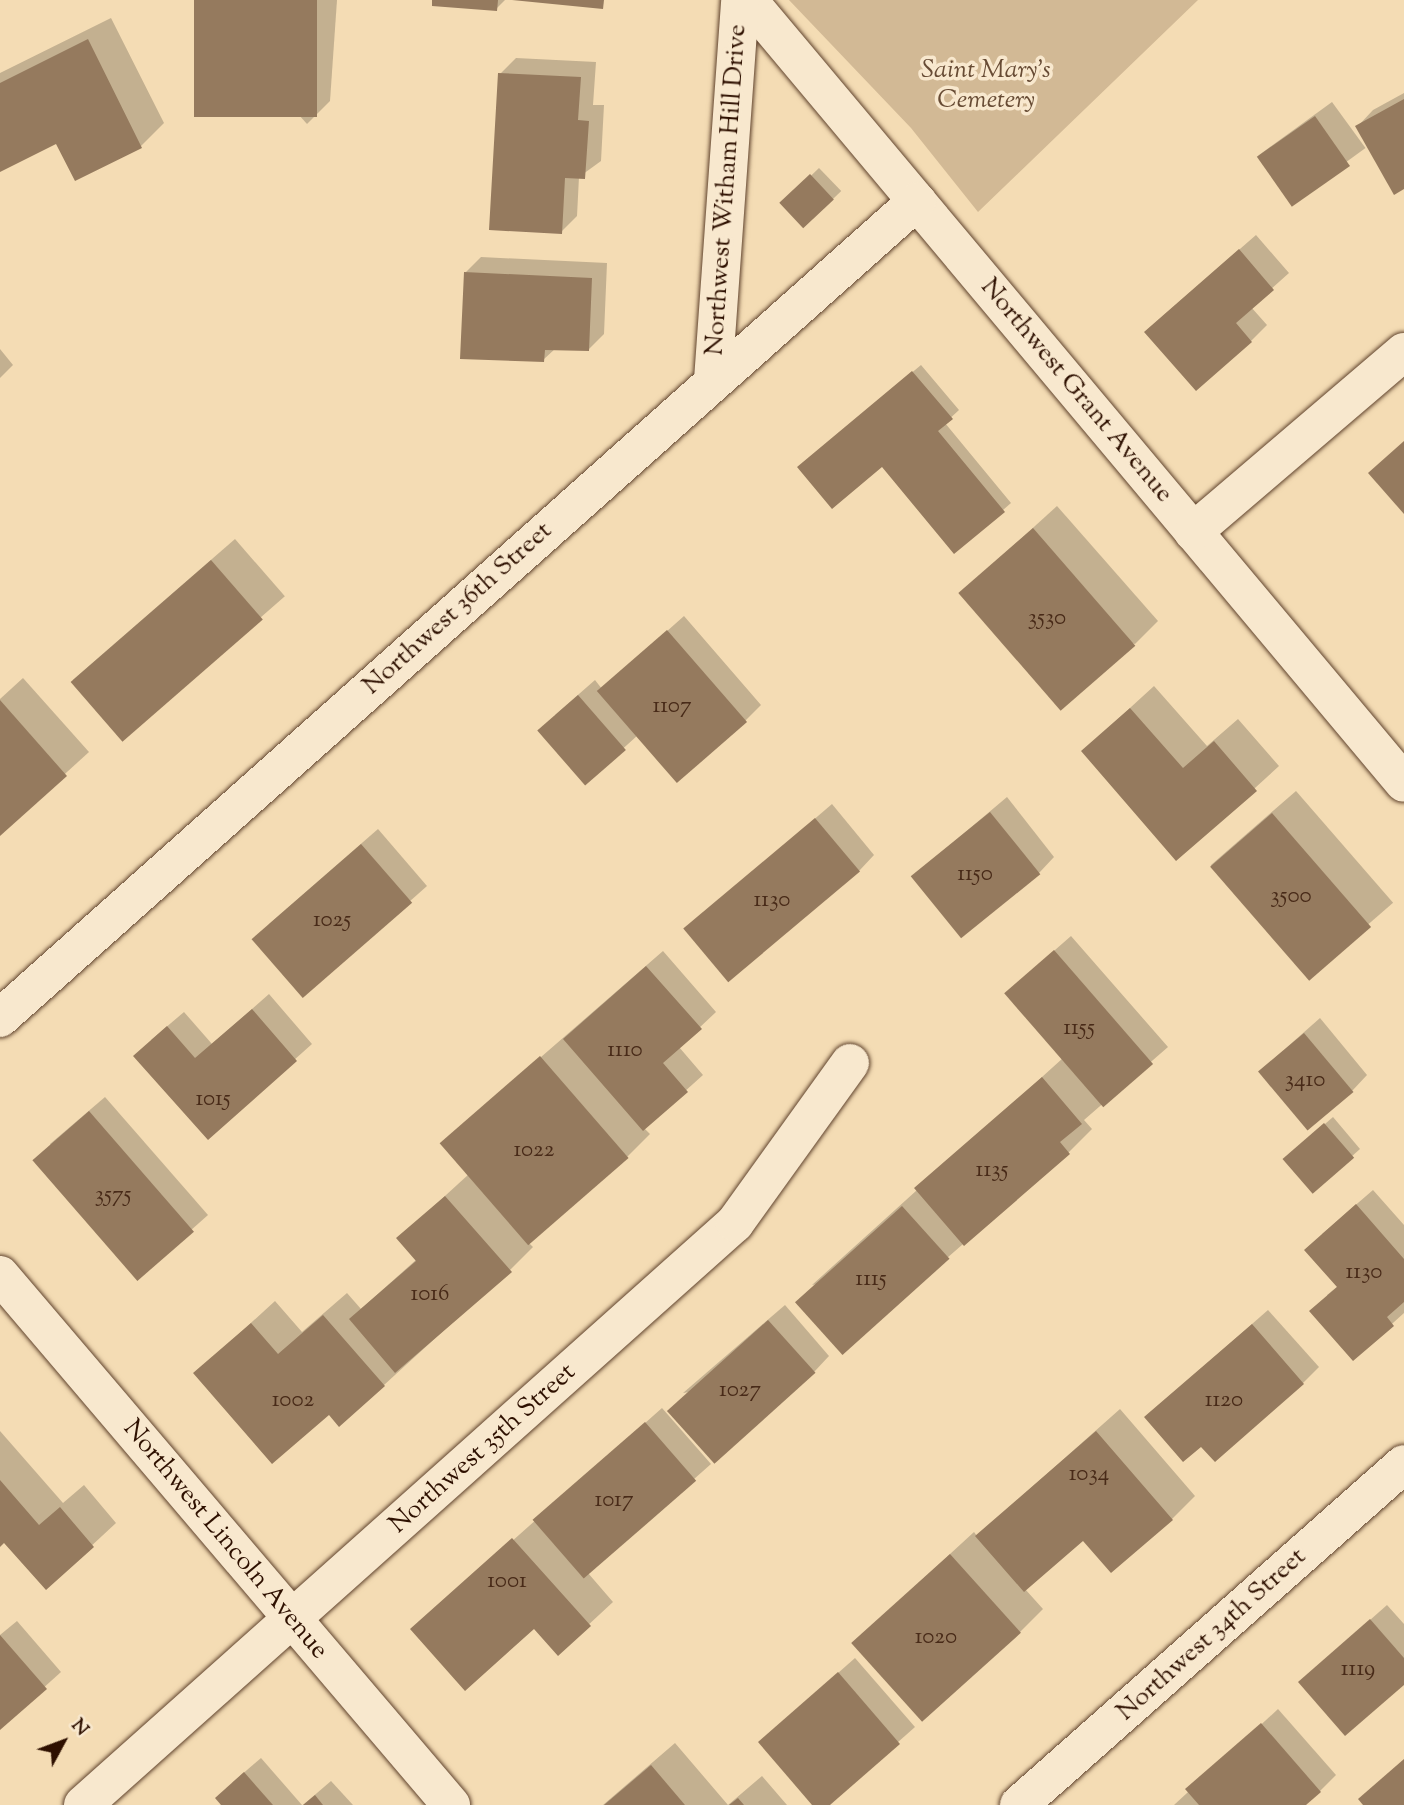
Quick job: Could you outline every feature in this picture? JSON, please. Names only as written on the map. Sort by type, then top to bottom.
[{"type":"street","name":"Northwest Witham Hill Drive","points":[[713,380],[740,0]]},
{"type":"street","name":"Northwest Grant Avenue","points":[[748,0],[1404,783]]},
{"type":"street","name":"Northwest 36th Street","points":[[0,1018],[917,201]]},
{"type":"street","points":[[1193,532],[1404,352]]},
{"type":"street","name":"Northwest 35th Street","points":[[83,1805],[735,1223],[850,1063]]},
{"type":"street","name":"Northwest Lincoln Avenue","points":[[0,1275],[451,1805]]},
{"type":"street","name":"Northwest 34th Street","points":[[1019,1805],[1404,1464]]},
{"type":"green space","name":"Saint Mary's Cemetery","points":[[789,0],[1198,0],[978,212],[911,128]]},
{"type":"building","points":[[194,0],[317,0],[317,117],[194,117]]},
{"type":"building","points":[[432,0],[498,0],[497,11],[432,6]]},
{"type":"building","points":[[512,0],[604,0],[603,9]]},
{"type":"building","points":[[88,39],[142,148],[75,181],[56,144],[0,172],[0,83]]},
{"type":"building","points":[[498,73],[581,77],[578,120],[589,121],[585,179],[565,178],[562,234],[489,230]]},
{"type":"building","points":[[1404,99],[1404,189],[1394,195],[1355,126]]},
{"type":"building","points":[[1315,116],[1350,166],[1292,207],[1257,157]]},
{"type":"building","points":[[810,174],[834,200],[803,228],[779,203]]},
{"type":"building","points":[[1239,249],[1274,290],[1236,323],[1252,342],[1196,391],[1144,332]]},
{"type":"building","points":[[464,272],[592,278],[589,351],[545,350],[544,362],[460,359]]},
{"type":"building","points":[[912,371],[953,419],[938,431],[1005,512],[954,554],[882,467],[832,509],[797,467]]},
{"type":"building","points":[[1404,441],[1404,514],[1368,473]]},
{"type":"building","points":[[1033,528],[1135,646],[1061,711],[958,593]]},
{"type":"building","points":[[211,560],[263,620],[122,742],[71,682]]},
{"type":"building","points":[[667,630],[747,722],[677,783],[597,691]]},
{"type":"building","points":[[578,695],[626,750],[585,786],[537,730]]},
{"type":"building","points":[[0,700],[67,776],[0,836]]},
{"type":"building","points":[[1130,708],[1183,768],[1214,741],[1257,791],[1176,861],[1081,751]]},
{"type":"building","points":[[990,812],[1040,874],[961,938],[911,876]]},
{"type":"building","points":[[1272,813],[1371,927],[1309,981],[1210,867]]},
{"type":"building","points":[[815,818],[860,872],[728,982],[683,929]]},
{"type":"building","points":[[361,844],[412,903],[303,998],[252,939]]},
{"type":"building","points":[[1054,950],[1153,1064],[1103,1107],[1004,993]]},
{"type":"building","points":[[646,966],[702,1029],[663,1063],[688,1092],[643,1131],[563,1039]]},
{"type":"building","points":[[252,1009],[297,1061],[208,1140],[133,1056],[167,1026],[195,1058]]},
{"type":"building","points":[[1304,1033],[1353,1092],[1308,1131],[1258,1072]]},
{"type":"building","points":[[540,1056],[629,1158],[528,1245],[440,1143]]},
{"type":"building","points":[[1042,1077],[1082,1124],[1060,1142],[1070,1154],[964,1246],[914,1188]]},
{"type":"building","points":[[89,1111],[194,1232],[137,1281],[32,1160]]},
{"type":"building","points":[[1324,1123],[1354,1158],[1313,1194],[1282,1159]]},
{"type":"building","points":[[445,1196],[512,1272],[395,1373],[349,1319],[416,1261],[396,1238]]},
{"type":"building","points":[[1356,1204],[1404,1259],[1404,1302],[1387,1317],[1394,1326],[1353,1361],[1309,1311],[1337,1287],[1304,1250]]},
{"type":"building","points":[[902,1206],[950,1259],[842,1355],[795,1302]]},
{"type":"building","points":[[323,1315],[385,1386],[339,1427],[329,1415],[272,1464],[193,1373],[251,1323],[278,1354]]},
{"type":"building","points":[[768,1320],[816,1373],[714,1464],[667,1411]]},
{"type":"building","points":[[1252,1324],[1304,1384],[1215,1462],[1201,1447],[1183,1462],[1144,1417]]},
{"type":"building","points":[[645,1422],[696,1481],[584,1579],[533,1520]]},
{"type":"building","points":[[1096,1431],[1173,1520],[1111,1573],[1083,1541],[1024,1592],[975,1536]]},
{"type":"building","points":[[0,1480],[39,1525],[60,1507],[94,1547],[46,1590],[4,1543],[0,1547]]},
{"type":"building","points":[[512,1538],[591,1626],[558,1656],[534,1629],[465,1691],[410,1629]]},
{"type":"building","points":[[950,1554],[1021,1633],[922,1722],[851,1643]]},
{"type":"building","points":[[1370,1619],[1404,1658],[1404,1685],[1345,1736],[1298,1682]]},
{"type":"building","points":[[0,1635],[47,1689],[0,1730]]},
{"type":"building","points":[[838,1672],[900,1744],[830,1805],[812,1805],[758,1742]]},
{"type":"building","points":[[1261,1723],[1321,1792],[1306,1805],[1199,1805],[1185,1789]]},
{"type":"building","points":[[1404,1759],[1404,1805],[1363,1805],[1358,1799]]},
{"type":"building","points":[[651,1765],[685,1805],[604,1805]]},
{"type":"building","points":[[244,1772],[273,1805],[221,1805],[215,1798]]},
{"type":"building","points":[[315,1795],[323,1805],[303,1805]]},
{"type":"building","points":[[738,1798],[744,1805],[729,1805]]}]
